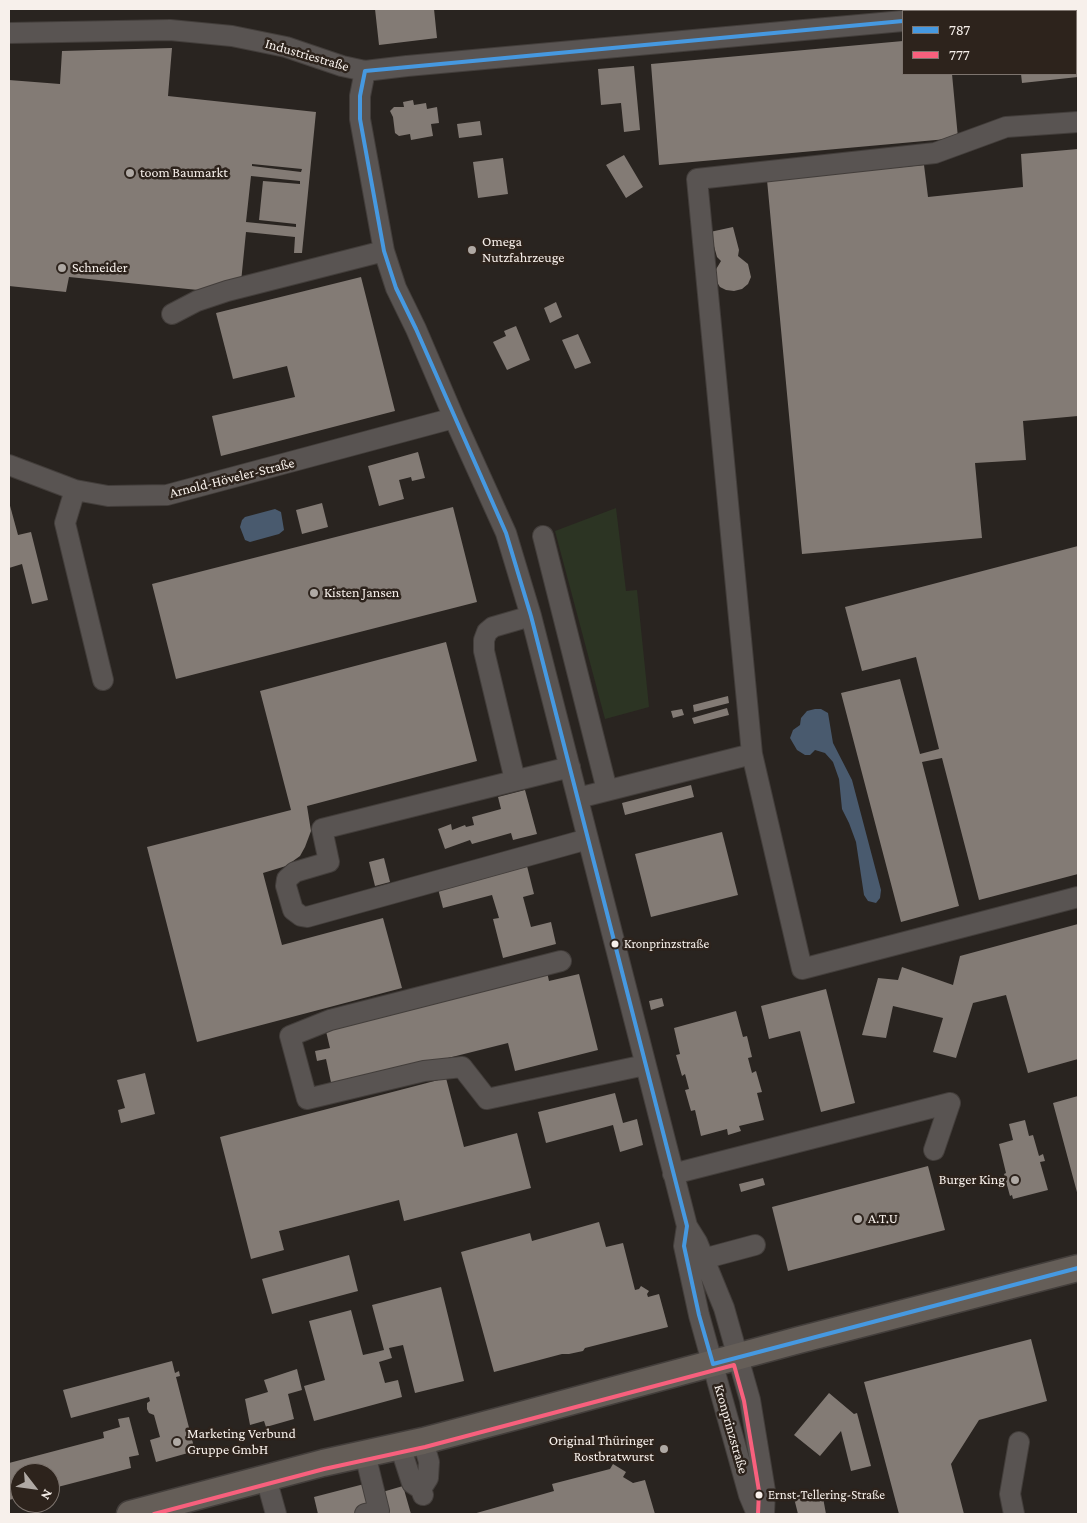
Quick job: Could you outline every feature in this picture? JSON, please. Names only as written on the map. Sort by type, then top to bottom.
[{"type":"main road","points":[[130,1514],[266,1478],[411,1443],[1078,1268]]},
{"type":"street","points":[[1022,10],[1035,9]]},
{"type":"street","name":"Industriestraße","points":[[9,33],[170,30],[232,36],[286,47],[365,72],[407,66],[700,41],[902,21]]},
{"type":"street","name":"Kronprinzstraße","points":[[365,72],[360,96],[360,119],[384,251],[396,288],[506,533],[532,616],[687,1226],[697,1242],[724,1308],[750,1400],[765,1490],[764,1514]]},
{"type":"street","points":[[1078,122],[1006,127],[935,153],[697,178],[752,754],[802,970],[1078,898]]},
{"type":"street","points":[[172,314],[197,301],[227,291],[384,251]]},
{"type":"street","name":"Arnold-Höveler-Straße","points":[[9,465],[75,490],[108,496],[167,495],[454,418]]},
{"type":"street","points":[[75,490],[66,523],[103,680]]},
{"type":"street","points":[[543,536],[607,790]]},
{"type":"street","points":[[516,780],[484,651],[484,640],[487,632],[493,626],[532,616]]},
{"type":"street","points":[[578,798],[752,754]]},
{"type":"street","points":[[570,766],[322,829],[329,862],[290,875],[286,886],[293,910],[301,916],[307,916],[588,839]]},
{"type":"street","points":[[561,961],[330,1020],[290,1036],[307,1099],[424,1071],[462,1067],[487,1099],[645,1065]]},
{"type":"street","points":[[673,1174],[950,1103],[934,1150]]},
{"type":"street","name":"Kronprinzstraße","points":[[687,1226],[684,1246],[699,1315],[749,1495],[757,1514]]},
{"type":"street","points":[[703,1259],[755,1245]]},
{"type":"street","points":[[1014,1514],[1010,1494],[1020,1442]]},
{"type":"street","points":[[411,1443],[412,1483],[422,1492]]},
{"type":"street","points":[[365,1454],[379,1511],[365,1514]]},
{"type":"street","points":[[266,1478],[276,1514]]},
{"type":"green space","points":[[616,508],[626,591],[637,590],[649,707],[605,719],[555,531]]},
{"type":"water","points":[[275,509],[281,512],[284,530],[279,534],[250,542],[245,540],[240,527],[242,520],[245,517]]},
{"type":"water","points":[[821,709],[828,713],[833,743],[852,780],[881,890],[880,898],[876,903],[868,901],[864,895],[856,842],[842,809],[839,779],[833,762],[825,753],[815,750],[810,755],[805,755],[797,750],[790,738],[793,730],[800,725],[801,718],[807,711]]},
{"type":"building","points":[[375,9],[434,9],[437,38],[379,45]]},
{"type":"building","points":[[902,41],[902,75],[952,75],[958,138],[659,165],[651,64]]},
{"type":"building","points":[[1078,44],[1078,77],[1022,83],[1021,75],[1077,75]]},
{"type":"building","name":"toom Baumarkt","points":[[172,48],[168,96],[316,112],[302,253],[294,253],[295,237],[246,232],[241,282],[198,290],[69,277],[66,292],[9,286],[9,80],[60,84],[62,51]],"holes":[[[252,164],[302,169],[301,172],[252,166]],[[251,176],[300,181],[300,184],[263,181],[259,220],[296,224],[296,227],[246,222]]]},
{"type":"building","points":[[634,66],[640,130],[624,132],[621,103],[601,105],[598,69]]},
{"type":"building","points":[[413,100],[414,105],[426,103],[427,109],[437,107],[439,123],[431,124],[433,136],[411,140],[410,134],[399,136],[395,133],[393,117],[390,111],[394,107],[404,107],[403,102]]},
{"type":"building","points":[[480,121],[482,135],[459,138],[457,124]]},
{"type":"building","points":[[1078,149],[1078,416],[1023,421],[1026,460],[975,463],[982,538],[802,554],[767,180],[924,165],[928,197],[1023,187],[1021,154]]},
{"type":"building","points":[[624,155],[643,187],[626,198],[606,165]]},
{"type":"building","points":[[503,158],[508,194],[478,198],[473,162]]},
{"type":"building","points":[[733,227],[739,250],[738,256],[748,264],[751,277],[748,284],[742,289],[734,291],[720,287],[715,279],[715,271],[721,261],[717,257],[710,232]]},
{"type":"building","points":[[361,277],[395,411],[221,456],[212,416],[295,397],[287,366],[233,379],[216,313]]},
{"type":"building","points":[[556,302],[562,317],[550,323],[544,308]]},
{"type":"building","points":[[516,326],[530,360],[507,370],[493,342],[506,336],[504,331]]},
{"type":"building","points":[[578,334],[591,363],[575,369],[562,340]]},
{"type":"building","points":[[418,452],[425,478],[412,481],[411,477],[399,480],[404,499],[379,506],[368,466]]},
{"type":"building","points":[[9,502],[18,535],[31,532],[48,600],[32,604],[22,564],[9,568]]},
{"type":"building","points":[[322,503],[328,527],[302,534],[296,510]]},
{"type":"building","name":"Kisten Jansen","points":[[453,507],[477,602],[176,679],[152,584]]},
{"type":"building","points":[[1078,546],[1078,874],[979,900],[942,758],[922,762],[959,906],[901,922],[841,693],[900,679],[920,754],[939,749],[916,657],[862,671],[845,607]]},
{"type":"building","points":[[446,642],[477,761],[307,806],[311,831],[300,856],[286,866],[263,873],[282,945],[383,918],[402,988],[197,1042],[147,847],[291,810],[260,691]]},
{"type":"building","points":[[728,696],[729,703],[694,712],[693,705]]},
{"type":"building","points":[[727,708],[729,715],[694,724],[692,718]]},
{"type":"building","points":[[682,709],[684,715],[673,718],[671,711]]},
{"type":"building","points":[[691,785],[694,797],[625,815],[622,803]]},
{"type":"building","points":[[525,790],[537,834],[513,840],[511,833],[472,844],[470,840],[445,849],[438,829],[451,824],[452,830],[465,825],[466,827],[474,825],[472,817],[501,809],[498,797]]},
{"type":"building","points":[[722,832],[738,895],[651,917],[635,854]]},
{"type":"building","points":[[384,858],[390,882],[375,886],[369,862]]},
{"type":"building","points":[[526,862],[534,894],[523,897],[531,927],[551,922],[556,944],[503,958],[493,919],[499,918],[492,895],[443,908],[437,885]]},
{"type":"building","points":[[1078,924],[1078,1059],[1028,1073],[1006,995],[973,1003],[956,1058],[933,1052],[943,1018],[893,1006],[886,1038],[862,1035],[878,978],[898,980],[902,967],[953,985],[960,956]]},
{"type":"building","points":[[547,972],[549,981],[579,974],[598,1050],[515,1071],[508,1043],[332,1087],[326,1059],[317,1061],[315,1051],[330,1048],[325,1027]]},
{"type":"building","points":[[826,989],[855,1103],[821,1112],[800,1031],[769,1039],[761,1006]]},
{"type":"building","points":[[662,998],[664,1006],[651,1010],[649,1001]]},
{"type":"building","points":[[736,1011],[743,1037],[747,1036],[752,1057],[748,1058],[752,1073],[756,1071],[762,1092],[757,1093],[764,1120],[739,1126],[741,1131],[728,1135],[727,1129],[701,1136],[695,1110],[691,1111],[685,1090],[689,1089],[685,1074],[682,1076],[676,1055],[680,1054],[674,1028]]},
{"type":"building","points":[[145,1073],[155,1114],[121,1123],[118,1110],[125,1108],[117,1080]]},
{"type":"building","points":[[446,1078],[464,1147],[517,1133],[531,1188],[404,1221],[399,1200],[279,1231],[284,1250],[251,1259],[220,1137]]},
{"type":"building","points":[[615,1093],[623,1123],[637,1119],[643,1145],[620,1152],[613,1125],[546,1143],[538,1112]]},
{"type":"building","points":[[1078,1096],[1078,1196],[1053,1103]]},
{"type":"building","points":[[1025,1120],[1029,1136],[1033,1135],[1039,1156],[1043,1154],[1045,1161],[1040,1162],[1048,1190],[1013,1199],[1012,1195],[1010,1196],[1004,1174],[1006,1173],[999,1144],[1013,1140],[1009,1124]]},
{"type":"building","name":"A.T.U","points":[[928,1166],[945,1230],[788,1271],[772,1207]]},
{"type":"building","points":[[763,1178],[765,1185],[741,1192],[739,1184]]},
{"type":"building","points":[[599,1222],[606,1247],[623,1243],[635,1290],[641,1286],[649,1291],[648,1297],[659,1294],[668,1327],[585,1348],[583,1351],[562,1354],[494,1372],[461,1252],[530,1233],[532,1241]]},
{"type":"building","points":[[349,1255],[358,1291],[272,1314],[262,1279]]},
{"type":"building","points":[[441,1287],[464,1381],[415,1393],[403,1345],[389,1348],[392,1358],[379,1362],[385,1383],[398,1380],[402,1397],[314,1421],[304,1386],[325,1380],[309,1321],[351,1310],[363,1355],[384,1350],[372,1305]]},
{"type":"building","points":[[1031,1339],[1047,1401],[979,1420],[951,1464],[964,1514],[899,1514],[864,1382]]},
{"type":"building","points":[[172,1361],[175,1373],[179,1371],[180,1376],[176,1377],[195,1451],[156,1462],[150,1440],[160,1437],[154,1415],[149,1413],[147,1409],[147,1403],[150,1401],[149,1397],[71,1418],[63,1390]]},
{"type":"building","points":[[297,1369],[302,1390],[288,1394],[294,1419],[266,1427],[264,1421],[250,1425],[245,1399],[268,1392],[264,1380]]},
{"type":"building","points":[[829,1393],[854,1414],[857,1413],[871,1466],[851,1471],[841,1431],[820,1456],[794,1435]]},
{"type":"building","points":[[129,1417],[139,1455],[129,1457],[131,1468],[60,1486],[60,1463],[10,1463],[9,1500],[9,1463],[104,1438],[103,1432],[120,1427],[118,1419]]},
{"type":"building","points":[[613,1464],[626,1472],[623,1477],[633,1483],[645,1480],[655,1514],[473,1514],[554,1491],[552,1484],[610,1469]]},
{"type":"building","points":[[368,1483],[376,1514],[318,1514],[314,1497]]},
{"type":"building","points":[[403,1486],[411,1514],[385,1514],[379,1493]]},
{"type":"building","points":[[822,1492],[826,1514],[798,1514],[794,1498]]},
{"type":"transit line","name":"787","points":[[365,71],[902,21]]},
{"type":"transit line","name":"787","points":[[365,71],[360,96],[360,119],[384,251],[396,288],[506,533],[531,616],[687,1226],[684,1246],[699,1315],[713,1364]]},
{"type":"transit line","name":"787","points":[[713,1364],[1078,1268]]},
{"type":"transit line","name":"777","points":[[154,1514],[324,1469],[425,1447],[734,1365],[744,1401],[759,1491],[758,1514]]},
{"type":"place","name":"toom Baumarkt","points":[[130,173]]},
{"type":"place","name":"Omega Nutzfahrzeuge","points":[[472,250]]},
{"type":"place","name":"Schneider","points":[[62,268]]},
{"type":"place","name":"Kisten Jansen","points":[[314,593]]},
{"type":"place","name":"Kronprinzstraße","points":[[615,944]]},
{"type":"place","name":"Burger King","points":[[1015,1180]]},
{"type":"place","name":"A.T.U","points":[[858,1219]]},
{"type":"place","name":"Marketing Verbund Gruppe GmbH","points":[[177,1442]]},
{"type":"place","name":"Original Thüringer Rostbratwurst","points":[[664,1449]]},
{"type":"place","name":"Ernst-Tellering-Straße","points":[[759,1495]]}]
